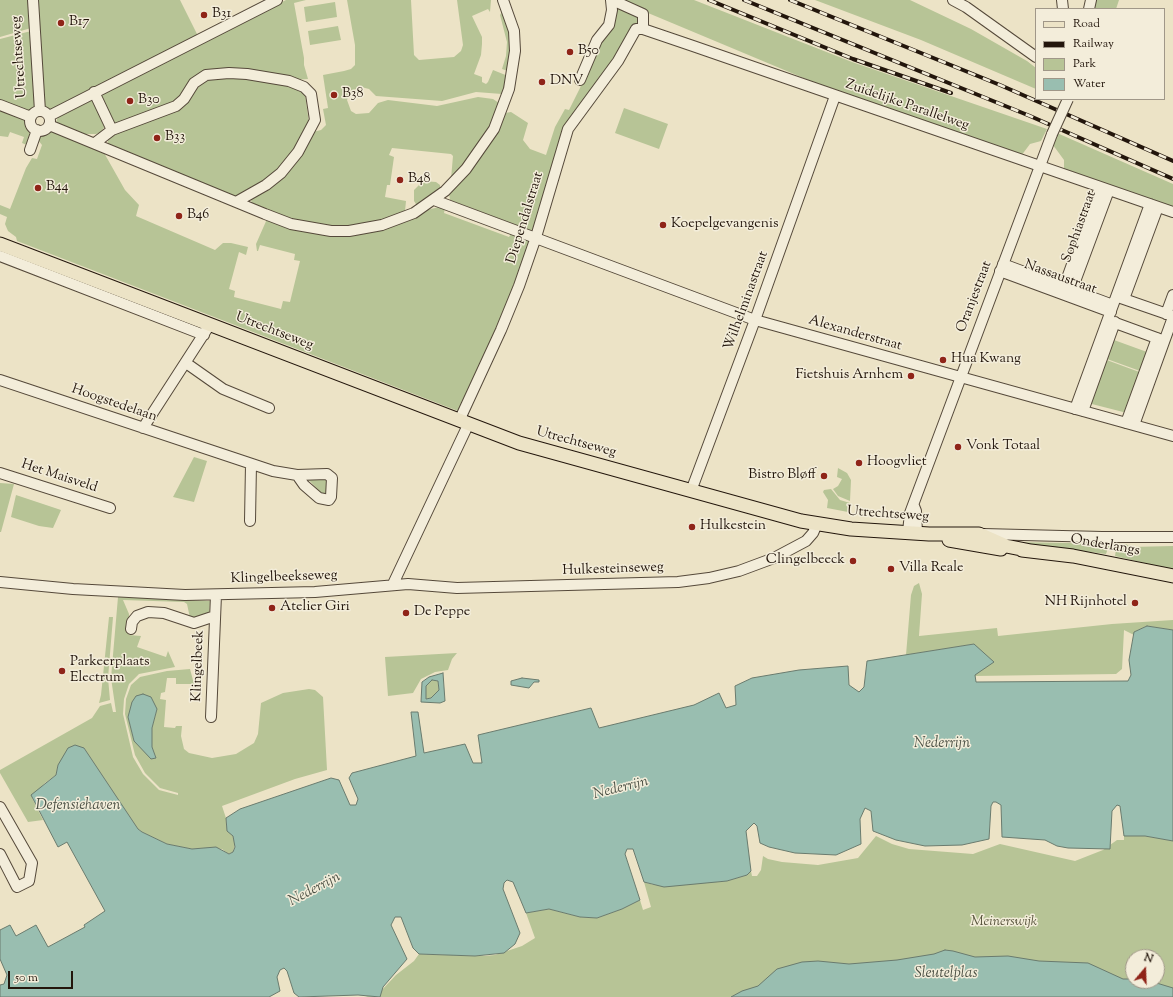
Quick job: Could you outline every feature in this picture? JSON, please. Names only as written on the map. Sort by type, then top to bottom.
[{"type":"main road","name":"Utrechtseweg","points":[[0,244],[168,310],[207,330],[519,443],[691,491],[817,524],[851,529],[916,533],[979,534]]},
{"type":"main road","name":"Onderlangs","points":[[916,533],[987,547],[1073,556],[1173,576]]},
{"type":"main road","name":"Onderlangs","points":[[979,534],[1006,546],[1031,551]]},
{"type":"street","name":"Utrechtseweg","points":[[33,0],[46,117]]},
{"type":"street","points":[[46,117],[277,0]]},
{"type":"street","points":[[46,117],[44,130],[37,130],[31,125],[31,117],[35,112],[46,117],[95,143],[270,216],[302,226],[340,231],[382,225],[400,220],[434,200],[462,173],[494,129],[509,89],[515,51],[514,31],[503,0]]},
{"type":"street","points":[[580,80],[597,40],[609,24],[612,10],[612,0],[643,14],[638,31]]},
{"type":"street","points":[[954,0],[1035,56]]},
{"type":"street","name":"Zuidelijke Parallelweg","points":[[638,31],[881,111],[1039,167],[1173,212]]},
{"type":"street","name":"Diependalstraat","points":[[464,423],[536,237],[568,129],[638,31]]},
{"type":"street","points":[[95,143],[112,130],[176,106],[184,99],[194,83],[206,75],[229,73],[247,74],[289,82],[304,87],[311,94],[315,120],[298,152],[281,173],[266,186],[236,202]]},
{"type":"street","points":[[94,92],[112,130]]},
{"type":"street","name":"Wilhelminastraat","points":[[691,491],[755,320],[835,96]]},
{"type":"street","name":"Oranjestraat","points":[[916,533],[910,513],[914,506],[1039,167],[1068,100]]},
{"type":"street","name":"Utrechtseweg","points":[[0,105],[31,117]]},
{"type":"street","points":[[30,150],[37,130]]},
{"type":"street","name":"Sophiastraat","points":[[1067,292],[1104,188]]},
{"type":"street","name":"Alexanderstraat","points":[[434,200],[755,320],[1173,436]]},
{"type":"street","points":[[1079,410],[1154,205]]},
{"type":"street","name":"Utrechtseweg","points":[[0,256],[207,330]]},
{"type":"street","name":"Nassaustraat","points":[[1001,268],[1168,327]]},
{"type":"street","points":[[1130,424],[1168,327],[1173,295]]},
{"type":"street","name":"Nassaustraat","points":[[1115,309],[1168,327]]},
{"type":"street","points":[[143,428],[207,330]]},
{"type":"street","points":[[186,363],[223,389],[269,408]]},
{"type":"street","name":"Hoogstedelaan","points":[[0,380],[218,454],[273,471],[297,475]]},
{"type":"street","points":[[393,584],[464,423]]},
{"type":"street","points":[[250,521],[251,464]]},
{"type":"street","name":"Het Maisveld","points":[[0,473],[110,508]]},
{"type":"street","name":"Hulkesteinseweg","points":[[393,584],[458,588],[694,580],[739,571],[774,558],[806,541],[817,524]]},
{"type":"street","name":"Utrechtseweg","points":[[979,534],[1173,537]]},
{"type":"street","name":"Klingelbeekseweg","points":[[0,582],[185,595],[315,592],[393,584]]},
{"type":"street","name":"Klingelbeek","points":[[211,717],[216,594]]},
{"type":"street","name":"Klingelbeek","points":[[131,629],[132,622],[137,616],[148,612],[164,613],[194,623],[215,616]]},
{"type":"street","points":[[0,807],[32,864],[29,881],[17,887],[0,854]]},
{"type":"green space","points":[[0,0],[29,0],[31,28],[0,37]]},
{"type":"green space","points":[[36,0],[180,0],[198,36],[50,110],[44,107]]},
{"type":"green space","points":[[286,0],[306,0],[294,3],[304,65],[308,79],[293,80],[215,71],[179,101],[114,125],[100,95]]},
{"type":"green space","points":[[347,0],[411,0],[414,55],[419,60],[454,57],[461,51],[463,45],[457,0],[491,0],[490,12],[488,9],[472,16],[482,37],[481,55],[474,74],[482,77],[482,82],[486,84],[493,70],[508,76],[502,94],[476,92],[442,101],[376,96],[369,89],[361,87],[351,91],[347,100],[351,111],[356,114],[369,113],[378,103],[388,100],[437,106],[478,97],[493,99],[499,103],[490,127],[475,152],[451,179],[453,156],[451,154],[392,148],[389,155],[394,157],[390,185],[387,185],[385,197],[406,201],[405,211],[380,222],[359,226],[332,227],[292,220],[252,203],[251,200],[313,132],[321,130],[326,125],[323,109],[328,108],[323,75],[351,69],[355,65],[355,45]]},
{"type":"green space","points":[[617,0],[694,0],[852,62],[1047,129],[1041,141],[1030,144],[1021,156],[825,87]]},
{"type":"green space","points":[[815,0],[910,0],[971,29],[1027,61],[1035,67],[1035,89],[921,40]]},
{"type":"green space","points":[[1095,0],[1119,0],[1116,8],[1093,8]]},
{"type":"green space","points":[[335,2],[337,17],[306,22],[304,7]]},
{"type":"green space","points":[[616,8],[638,14],[639,23],[632,28],[622,49],[573,117],[534,232],[450,200],[449,193],[505,113],[511,112],[528,123],[523,140],[530,149],[546,155],[555,127],[565,109],[569,110],[580,88],[599,41]]},
{"type":"green space","points":[[502,12],[510,33],[511,45],[508,71],[502,69],[506,56],[507,42],[500,15]]},
{"type":"green space","points":[[338,26],[341,40],[310,45],[308,31]]},
{"type":"green space","points":[[31,31],[36,107],[30,111],[0,101],[0,39]]},
{"type":"green space","points":[[207,77],[247,77],[297,88],[305,94],[309,123],[296,150],[271,178],[237,197],[231,197],[108,144],[108,136],[166,114]]},
{"type":"green space","points":[[92,99],[95,101],[105,126],[101,132],[96,134],[82,134],[56,123],[58,116]]},
{"type":"green space","points":[[624,108],[668,124],[659,149],[615,133]]},
{"type":"green space","points":[[0,109],[24,118],[26,128],[30,134],[27,145],[22,143],[24,137],[10,132],[8,137],[0,136]]},
{"type":"green space","points":[[51,131],[103,151],[125,190],[139,205],[136,216],[215,250],[223,243],[231,243],[248,247],[246,255],[239,252],[229,289],[235,291],[234,297],[281,309],[283,301],[290,302],[300,261],[294,260],[295,254],[260,245],[257,251],[256,244],[267,219],[330,234],[439,207],[445,208],[444,213],[509,237],[512,232],[532,241],[499,329],[458,411],[17,241],[16,237],[8,231],[5,224],[7,217],[0,214],[0,205],[10,209],[26,168],[32,158],[37,159],[42,145],[38,140],[40,136]]},
{"type":"green space","points":[[1057,133],[1173,184],[1173,207],[1064,171],[1064,160],[1053,145]]},
{"type":"green space","points":[[423,181],[436,182],[440,185],[440,188],[419,205],[414,201],[414,190]]},
{"type":"green space","points":[[1114,340],[1147,352],[1140,371],[1107,359]]},
{"type":"green space","points":[[1104,359],[1142,373],[1127,413],[1088,403]]},
{"type":"green space","points":[[194,457],[207,461],[194,502],[173,497]]},
{"type":"green space","points":[[838,468],[847,473],[851,480],[850,501],[838,496],[833,489],[838,486],[842,479],[837,477]]},
{"type":"green space","points":[[329,478],[327,496],[322,494],[308,479]]},
{"type":"green space","points":[[0,483],[14,484],[1,532],[0,532]]},
{"type":"green space","points":[[831,489],[840,500],[850,503],[848,512],[827,508],[828,500],[823,492],[824,490]]},
{"type":"green space","points":[[16,495],[61,510],[53,528],[39,526],[11,517]]},
{"type":"green space","points":[[1010,542],[1126,544],[1130,547],[1173,546],[1173,570],[1115,556],[1116,550],[1108,548],[1106,554]]},
{"type":"green space","points":[[919,583],[922,594],[919,636],[997,628],[998,636],[1112,624],[1173,620],[1173,630],[1147,626],[1134,632],[1134,635],[1124,630],[1122,669],[1116,674],[974,676],[974,644],[906,655],[911,595],[914,586]]},
{"type":"green space","points":[[118,597],[210,601],[209,615],[201,620],[190,618],[187,604],[184,602],[123,600],[129,614],[129,635],[141,636],[137,647],[166,657],[168,651],[175,667],[139,674],[129,684],[124,699],[123,714],[133,757],[143,774],[159,790],[178,795],[178,793],[160,788],[145,773],[135,755],[125,714],[126,699],[131,685],[140,677],[167,671],[190,669],[194,684],[176,684],[176,678],[167,678],[165,692],[161,693],[160,699],[166,700],[164,727],[175,728],[176,726],[182,726],[181,736],[184,749],[189,753],[212,758],[236,754],[254,743],[258,734],[261,703],[283,693],[309,689],[315,690],[323,697],[327,770],[295,779],[222,806],[226,818],[226,825],[233,836],[235,844],[233,852],[228,854],[222,849],[192,849],[167,844],[142,832],[138,829],[84,748],[58,765],[56,775],[45,783],[32,798],[43,820],[28,822],[0,773],[0,770],[92,718],[100,706],[111,703],[113,712],[116,712],[111,678]],"holes":[[[157,709],[152,728],[152,748],[156,758],[134,741],[128,717]]]},
{"type":"green space","points":[[109,617],[113,617],[108,678],[110,700],[99,703],[101,695]]},
{"type":"green space","points":[[457,653],[452,659],[448,670],[435,672],[421,679],[413,693],[388,696],[385,657]]},
{"type":"green space","points":[[432,680],[438,681],[439,690],[431,698],[426,699],[426,686]]},
{"type":"green space","name":"Meinerswijk","points":[[876,836],[892,844],[909,849],[973,854],[1000,844],[1075,861],[1103,850],[1117,840],[1124,840],[1124,836],[1145,836],[1173,841],[1173,997],[365,997],[380,992],[396,975],[414,961],[419,954],[484,956],[495,955],[522,946],[535,938],[526,913],[549,909],[580,917],[597,918],[622,909],[640,900],[643,910],[651,907],[644,882],[654,885],[727,881],[747,875],[751,871],[752,876],[757,876],[761,870],[763,856],[768,859],[782,862],[818,865],[858,858]]},
{"type":"water","points":[[1147,626],[1173,630],[1173,841],[1145,836],[1124,836],[1120,806],[1117,805],[1112,811],[1110,849],[1068,848],[1057,846],[1045,840],[1002,837],[1001,805],[993,802],[991,806],[989,839],[962,845],[925,846],[896,840],[873,831],[871,811],[865,808],[860,819],[861,844],[836,855],[795,853],[769,847],[760,843],[757,826],[754,823],[746,831],[751,871],[747,875],[727,881],[664,887],[644,882],[633,849],[627,849],[625,854],[640,900],[622,909],[597,918],[580,917],[549,909],[526,913],[513,882],[507,880],[504,883],[503,889],[520,933],[515,944],[504,953],[475,956],[419,954],[413,948],[401,917],[395,917],[391,925],[407,959],[383,987],[380,997],[358,995],[299,997],[294,993],[287,971],[284,968],[280,970],[277,977],[280,991],[269,997],[0,997],[0,985],[4,984],[7,975],[0,959],[0,930],[10,925],[16,936],[36,925],[48,947],[85,927],[84,925],[105,911],[67,842],[58,847],[31,795],[56,775],[58,765],[68,748],[75,745],[84,748],[138,829],[142,832],[167,844],[192,849],[216,847],[229,854],[233,852],[235,847],[233,836],[227,831],[226,818],[240,809],[331,778],[339,780],[350,805],[356,805],[358,799],[349,778],[352,773],[416,756],[411,712],[418,712],[424,753],[465,744],[473,763],[482,763],[478,735],[591,708],[599,728],[694,705],[719,693],[726,708],[736,705],[735,686],[752,678],[799,670],[848,666],[849,685],[859,692],[864,687],[867,661],[974,644],[994,662],[975,675],[976,682],[1128,681],[1131,675],[1129,660],[1134,632]]},
{"type":"water","points":[[443,673],[445,701],[440,703],[421,702],[422,682],[429,677]],"holes":[[[432,680],[438,681],[439,690],[431,698],[426,699],[426,686]]]},
{"type":"water","points":[[522,678],[539,680],[539,682],[534,682],[529,688],[511,685],[511,681]]},
{"type":"water","points":[[143,694],[151,697],[157,709],[152,728],[152,747],[156,758],[151,759],[134,741],[128,717],[132,702],[136,696]]},
{"type":"water","name":"Sleutelplas","points":[[945,950],[975,957],[1008,956],[1039,961],[1088,963],[1125,979],[1125,989],[1165,989],[1165,986],[1173,988],[1173,997],[731,997],[742,991],[758,986],[777,969],[802,962],[818,961],[849,964],[897,960],[934,954]]},
{"type":"railway","points":[[709,0],[853,59],[951,93]]},
{"type":"railway","points":[[744,0],[1030,116],[1173,179]]},
{"type":"railway","points":[[790,0],[1000,85],[1173,161]]},
{"type":"place","name":"B31","points":[[204,15]]},
{"type":"place","name":"B17","points":[[61,23]]},
{"type":"place","name":"B50","points":[[570,52]]},
{"type":"place","name":"DNV","points":[[542,82]]},
{"type":"place","name":"B38","points":[[334,95]]},
{"type":"place","name":"B30","points":[[130,101]]},
{"type":"place","name":"B33","points":[[157,138]]},
{"type":"place","name":"B48","points":[[400,180]]},
{"type":"place","name":"B44","points":[[38,188]]},
{"type":"place","name":"B46","points":[[179,216]]},
{"type":"place","name":"Koepelgevangenis","points":[[663,225]]},
{"type":"place","name":"Hua Kwang","points":[[943,360]]},
{"type":"place","name":"Fietshuis Arnhem","points":[[911,376]]},
{"type":"place","name":"Vonk Totaal","points":[[958,447]]},
{"type":"place","name":"Hoogvliet","points":[[859,463]]},
{"type":"place","name":"Bistro Bløff","points":[[824,476]]},
{"type":"place","name":"Hulkestein","points":[[692,527]]},
{"type":"place","name":"Clingelbeeck","points":[[853,561]]},
{"type":"place","name":"Villa Reale","points":[[891,569]]},
{"type":"place","name":"NH Rijnhotel","points":[[1135,603]]},
{"type":"place","name":"Atelier Giri","points":[[272,608]]},
{"type":"place","name":"De Peppe","points":[[406,613]]},
{"type":"place","name":"Parkeerplaats Electrum","points":[[62,671]]},
{"type":"water label","name":"Nederrijn","points":[[942,744]]},
{"type":"water label","name":"Nederrijn","points":[[621,789]]},
{"type":"water label","name":"Defensiehaven","points":[[78,806]]},
{"type":"water label","name":"Nederrijn","points":[[315,890]]}]
